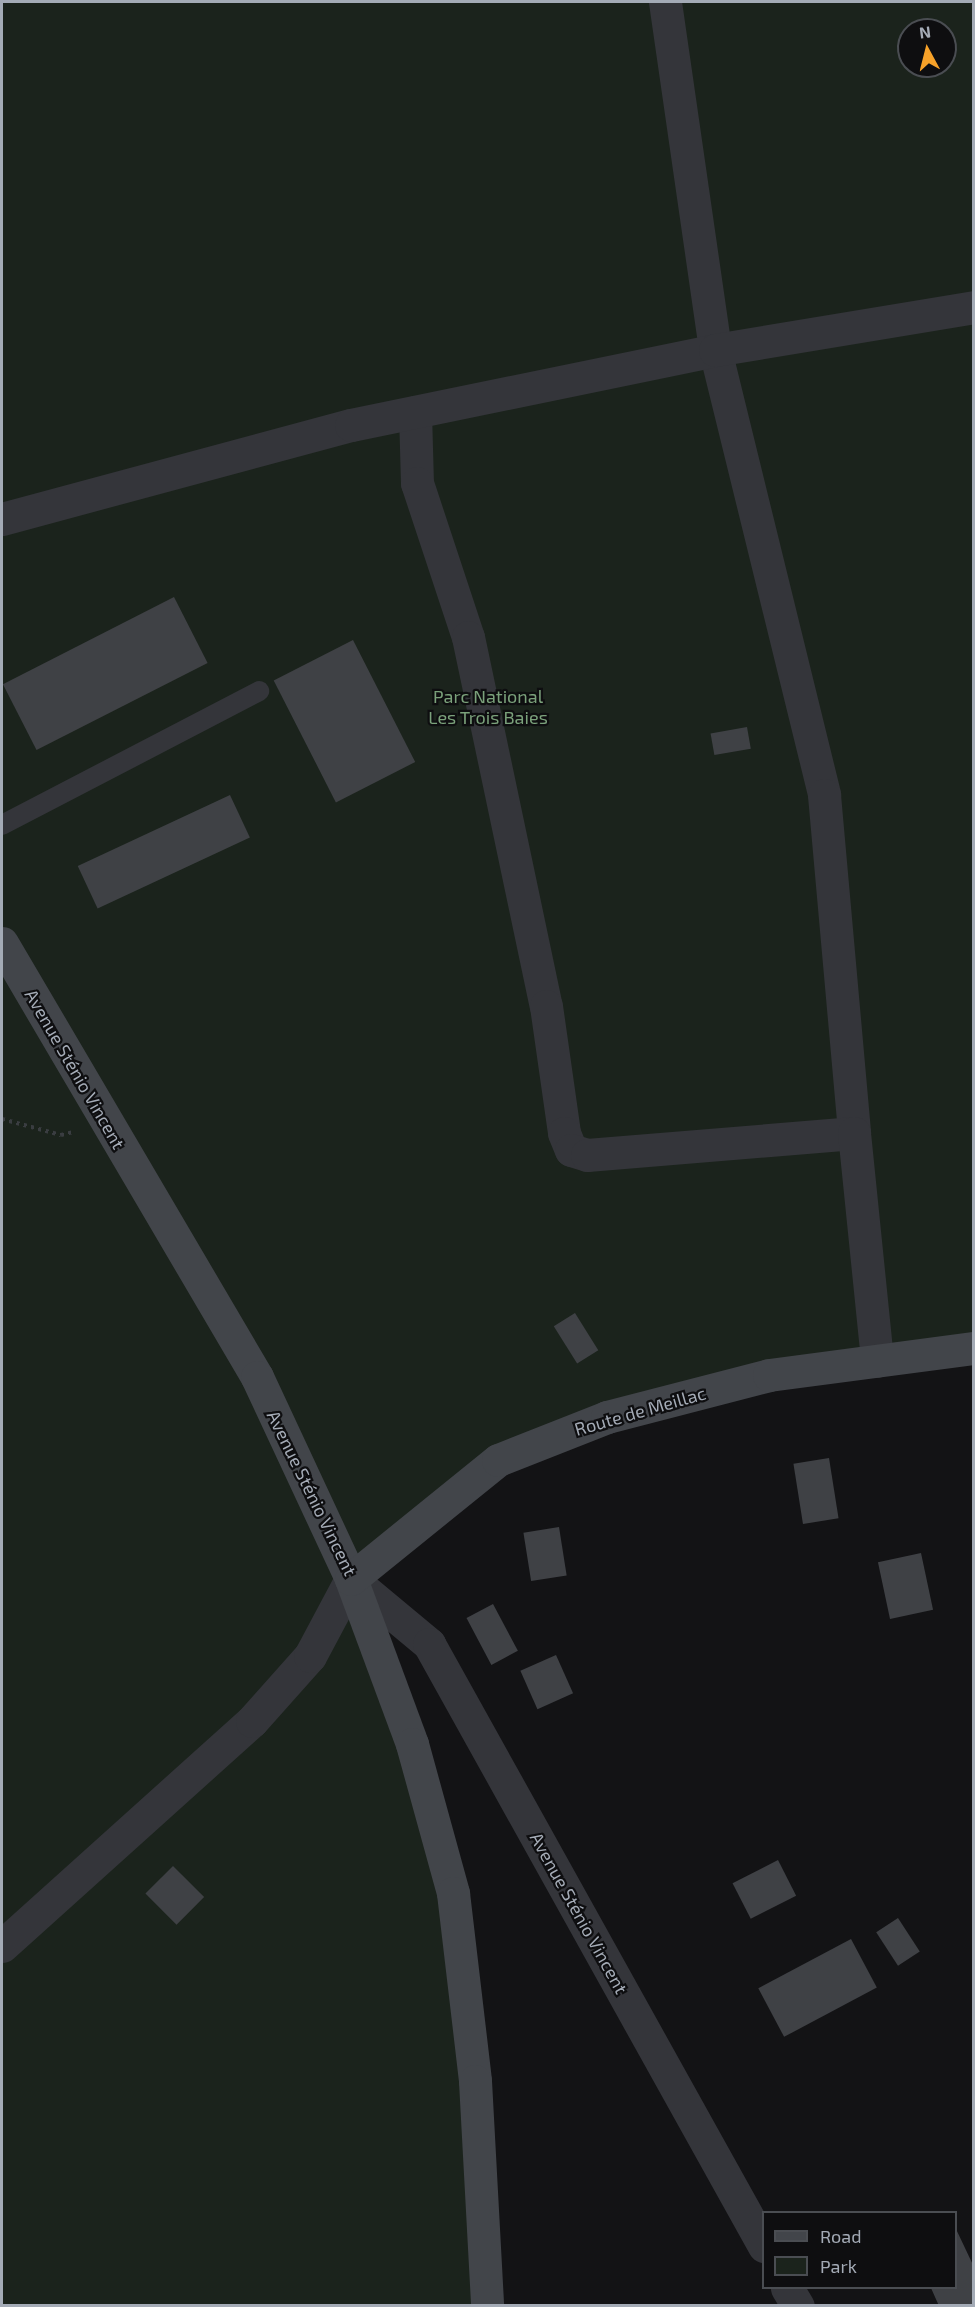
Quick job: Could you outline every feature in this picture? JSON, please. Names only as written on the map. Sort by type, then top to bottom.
[{"type":"main road","name":"Avenue Sténio Vincent","points":[[2,943],[256,1377],[351,1579]]},
{"type":"main road","name":"Route de Meillac","points":[[351,1579],[498,1460],[607,1417],[769,1375],[974,1348]]},
{"type":"main road","points":[[351,1579],[412,1744],[453,1893],[475,2081],[488,2306]]},
{"type":"street","points":[[664,2],[715,350],[824,795],[877,1361]]},
{"type":"street","points":[[2,519],[351,425],[715,350],[974,307]]},
{"type":"street","points":[[415,412],[417,483],[468,637],[546,1006],[564,1133],[571,1150],[587,1155],[854,1132]]},
{"type":"street","points":[[2,1946],[252,1721],[310,1656],[351,1579]]},
{"type":"street","name":"Avenue Sténio Vincent","points":[[351,1579],[429,1644],[762,2242]]},
{"type":"street","points":[[788,2289],[798,2306]]},
{"type":"lane","points":[[2,825],[259,691]]},
{"type":"path","points":[[2,1119],[61,1135],[107,1123]]},
{"type":"green space","name":"Parc National Les Trois Baies","points":[[2,2],[973,2],[973,1348],[769,1375],[498,1460],[351,1579],[453,1893],[487,2305],[2,2306]]},
{"type":"building","points":[[174,597],[208,663],[37,750],[3,684]]},
{"type":"building","points":[[353,640],[415,762],[336,802],[274,680]]},
{"type":"building","points":[[747,727],[751,749],[714,755],[711,733]]},
{"type":"building","points":[[230,795],[250,838],[98,909],[78,866]]},
{"type":"building","points":[[575,1313],[598,1350],[577,1364],[554,1326]]},
{"type":"building","points":[[829,1458],[839,1518],[803,1524],[793,1464]]},
{"type":"building","points":[[559,1527],[567,1575],[531,1581],[523,1533]]},
{"type":"building","points":[[921,1553],[933,1610],[890,1619],[878,1562]]},
{"type":"building","points":[[493,1604],[518,1651],[491,1665],[467,1618]]},
{"type":"building","points":[[556,1655],[573,1693],[537,1709],[520,1671]]},
{"type":"building","points":[[778,1860],[796,1896],[751,1919],[733,1883]]},
{"type":"building","points":[[173,1866],[204,1897],[177,1925],[145,1894]]},
{"type":"building","points":[[898,1918],[920,1952],[898,1966],[876,1932]]},
{"type":"building","points":[[851,1939],[877,1988],[784,2037],[758,1988]]},
{"type":"building","points":[[957,2231],[974,2267],[974,2306],[939,2306],[931,2289],[957,2289]]}]
